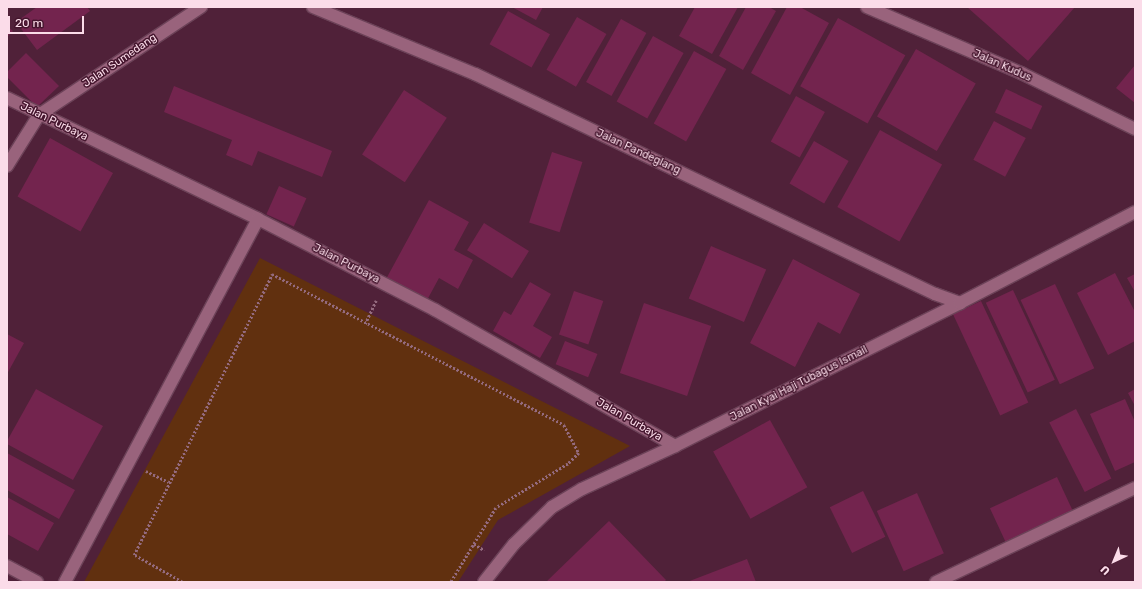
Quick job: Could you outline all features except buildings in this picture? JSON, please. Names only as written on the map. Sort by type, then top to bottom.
[{"type":"street","name":"Jalan Sumedang","points":[[39,115],[201,7]]},
{"type":"street","name":"Jalan Pandeglang","points":[[313,7],[475,74],[935,294],[960,303]]},
{"type":"street","name":"Jalan Kudus","points":[[866,7],[1021,73],[1135,129]]},
{"type":"street","name":"Jalan Purbaya","points":[[7,98],[39,115],[258,219],[435,310],[675,446]]},
{"type":"street","points":[[7,166],[39,115]]},
{"type":"street","name":"Jalan Kyai Haji Tubagus Ismail","points":[[484,582],[514,544],[552,507],[582,489],[675,446],[960,303],[1135,212]]},
{"type":"street","points":[[65,582],[258,219]]},
{"type":"street","points":[[936,582],[1135,488]]},
{"type":"street","points":[[7,566],[37,582]]},
{"type":"path","points":[[182,582],[134,555],[272,274],[365,324],[564,425],[579,453],[568,464],[496,508],[451,582]]},
{"type":"path","points":[[365,324],[384,284]]},
{"type":"path","points":[[128,463],[169,482]]},
{"type":"shaded area","points":[[260,258],[630,446],[498,520],[458,582],[84,582]]}]
